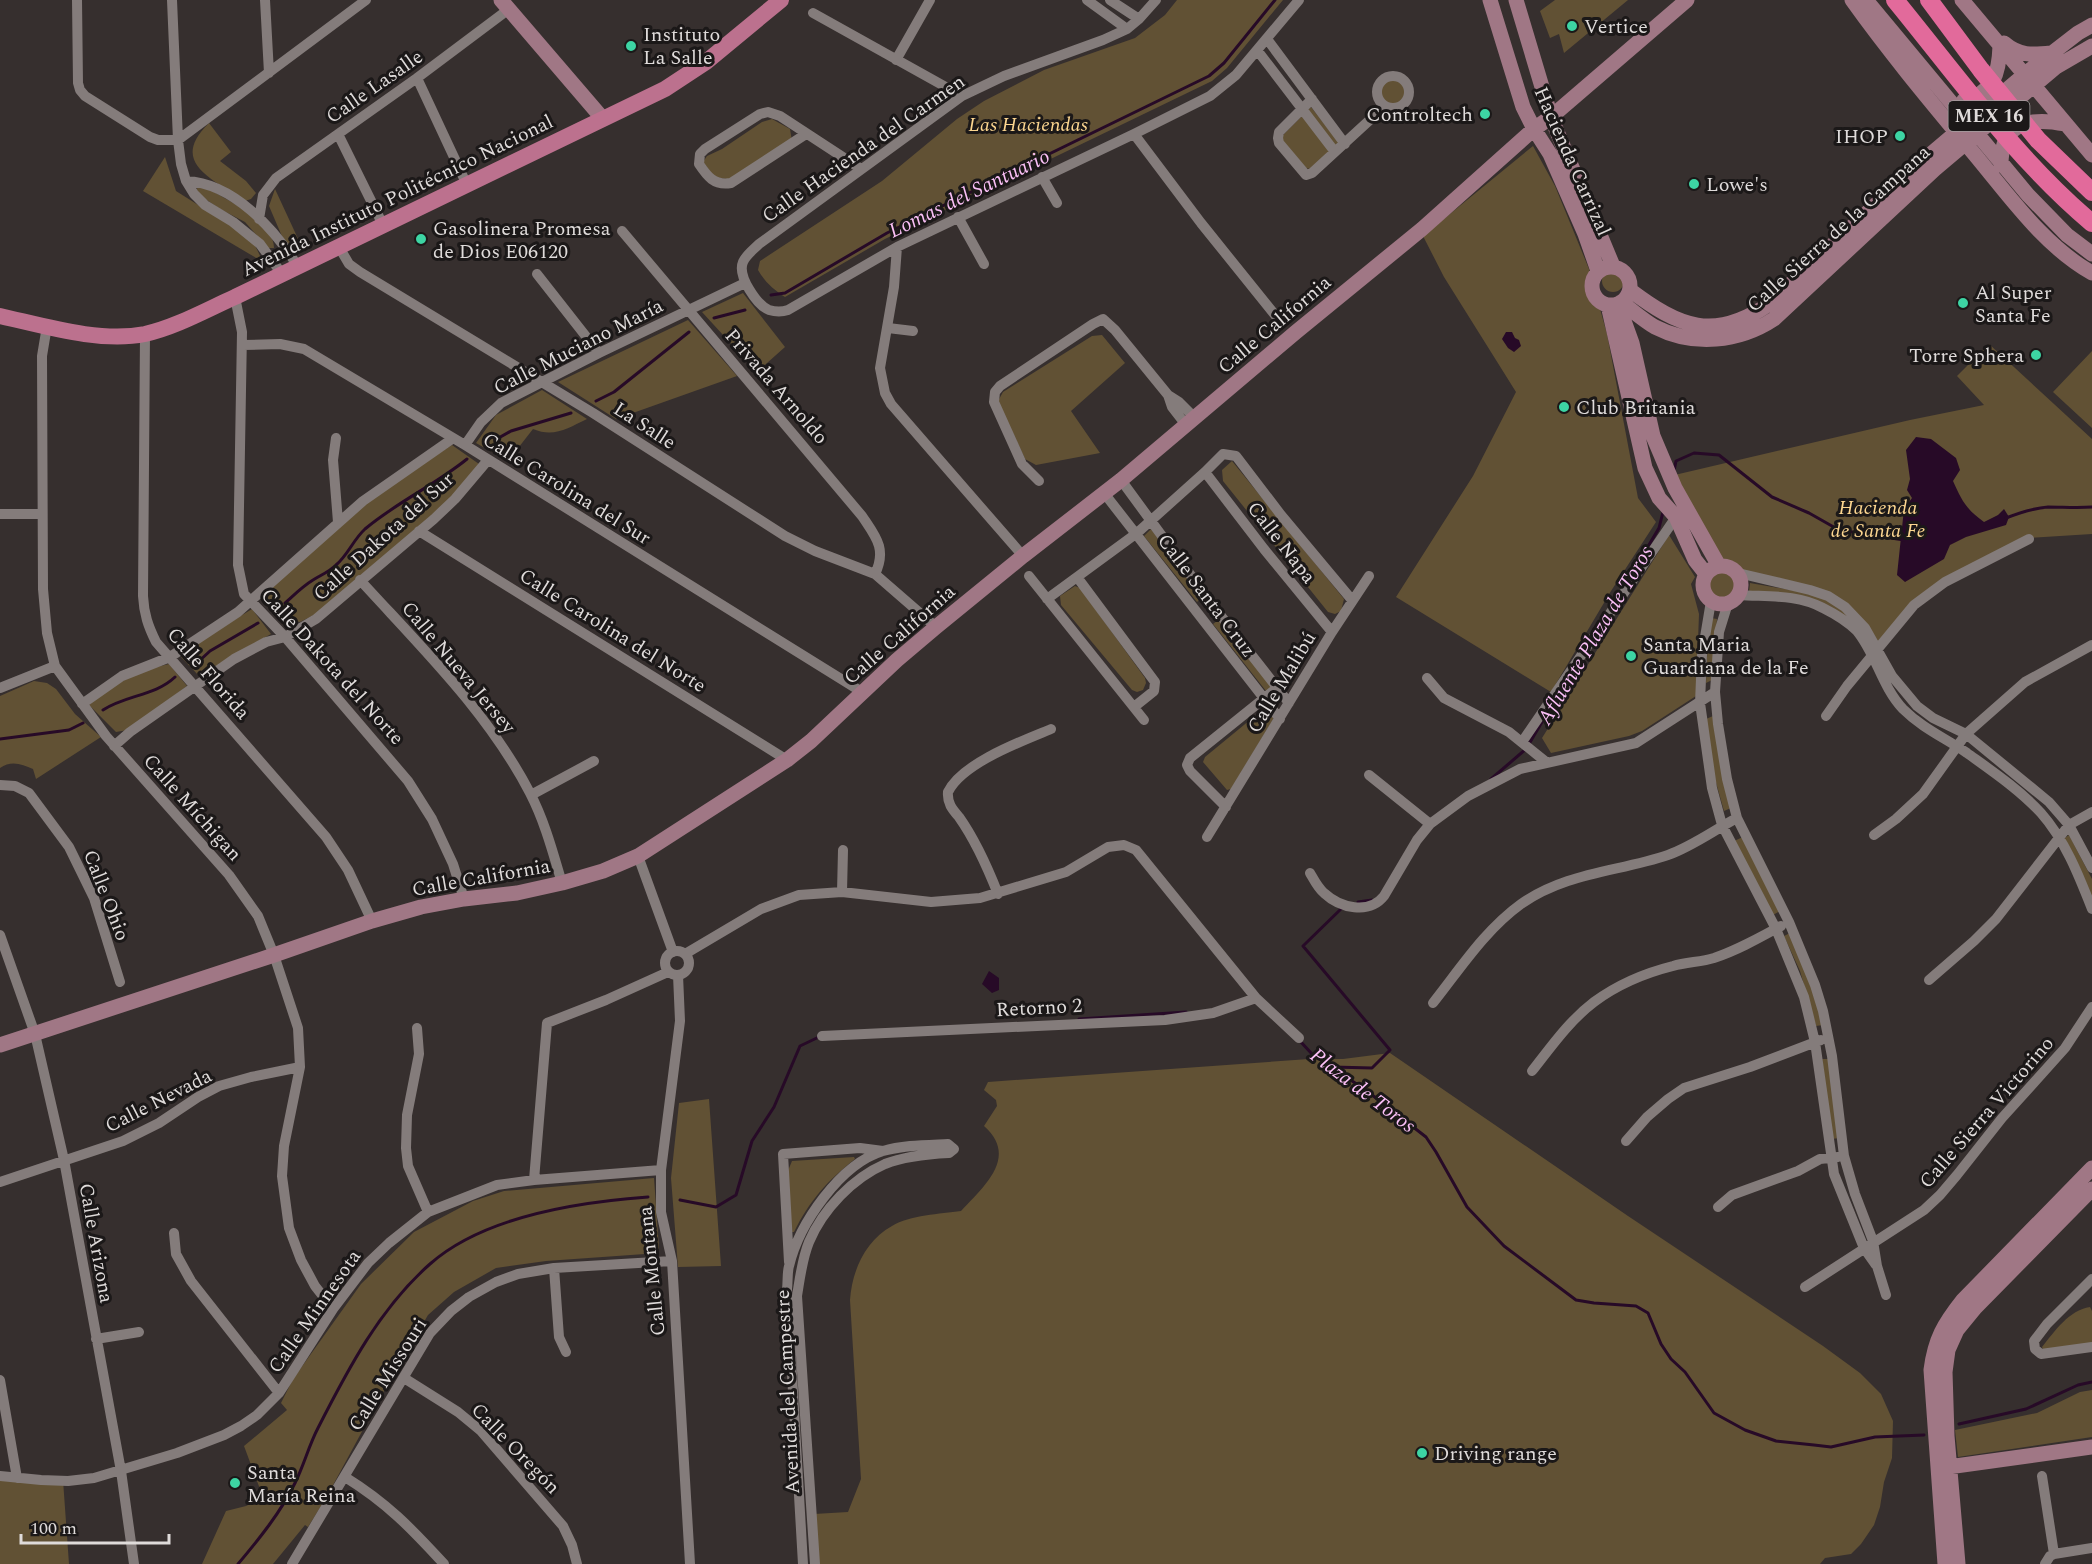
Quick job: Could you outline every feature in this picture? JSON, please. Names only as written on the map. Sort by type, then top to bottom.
[{"type":"highway","name":"MEX 16","points":[[1895,0],[2018,150],[2071,206],[2092,224]]},
{"type":"highway","name":"MEX 16","points":[[1929,0],[1981,70],[2038,140],[2092,192]]},
{"type":"main road","name":"Avenida Instituto Politécnico Nacional","points":[[0,316],[99,336],[123,337],[162,329],[298,267],[665,89],[706,62],[782,0]]},
{"type":"street","points":[[77,0],[80,90],[92,101],[150,137],[158,140],[178,141],[366,0]]},
{"type":"street","points":[[172,0],[178,141],[186,181],[205,205],[228,219],[260,244],[282,274]]},
{"type":"street","points":[[266,0],[269,73]]},
{"type":"street","points":[[896,60],[930,0]]},
{"type":"street","points":[[1087,0],[1127,29]]},
{"type":"street","points":[[1110,0],[1139,19]]},
{"type":"street","name":"Calle Hacienda del Carmen","points":[[744,283],[742,264],[759,244],[962,96],[1004,76],[1127,29],[1156,0]]},
{"type":"street","points":[[744,283],[765,308],[775,312],[788,310],[897,247],[1210,96],[1236,75],[1299,0]]},
{"type":"street","name":"Hacienda Carrizal","points":[[1490,0],[1523,107],[1550,154],[1585,234],[1598,271]]},
{"type":"street","name":"Calle California","points":[[0,1045],[372,921],[422,907],[517,893],[562,883],[603,871],[638,856],[787,760],[834,721],[862,692],[936,627],[1121,480],[1422,229],[1534,129],[1687,0]]},
{"type":"street","points":[[1852,0],[1885,46],[1940,102],[1940,126],[1934,147],[1925,159]]},
{"type":"street","points":[[1866,0],[1940,102],[1966,133],[2000,170],[2067,235],[2092,254]]},
{"type":"street","points":[[1962,0],[2092,155]]},
{"type":"street","points":[[1496,20],[1517,4]]},
{"type":"street","name":"Hacienda Carrizal","points":[[1517,4],[1551,117],[1613,266]]},
{"type":"street","points":[[505,5],[603,118]]},
{"type":"street","name":"Calle Lasalle","points":[[259,219],[263,195],[276,178],[417,78],[505,5]]},
{"type":"street","points":[[813,14],[962,96]]},
{"type":"street","name":"Calle Sierra de la Campana","points":[[1900,193],[1925,159],[1966,133],[2054,60],[2092,25]]},
{"type":"street","points":[[1988,32],[2019,53],[2054,60],[2050,81],[2050,107]]},
{"type":"street","points":[[1267,39],[1345,144]]},
{"type":"street","points":[[1940,102],[1966,100],[1983,92],[1996,76],[2000,46]]},
{"type":"street","name":"Calle Sierra de la Campana","points":[[2054,60],[2092,46]]},
{"type":"street","points":[[1257,50],[1335,152]]},
{"type":"street","points":[[417,78],[467,185]]},
{"type":"street","points":[[1312,99],[1279,132],[1278,138],[1279,143],[1306,175],[1345,144],[1385,106]]},
{"type":"street","points":[[806,134],[730,183],[720,183],[708,178],[699,164],[700,154],[705,149],[768,112],[780,116],[861,169]]},
{"type":"street","points":[[2065,124],[2039,120],[2018,127],[2004,143],[2000,170],[2019,209],[2076,264],[2092,273]]},
{"type":"street","name":"Calle Sierra de la Campana","points":[[1619,300],[1651,324],[1689,338],[1723,339],[1754,331],[1767,323],[1798,287],[1900,193],[1941,164],[1966,133]]},
{"type":"street","points":[[338,134],[383,225]]},
{"type":"street","points":[[1134,134],[1201,223],[1279,320]]},
{"type":"street","points":[[1941,164],[1953,160],[1965,161],[2000,170],[2019,209]]},
{"type":"street","points":[[1042,177],[1057,203]]},
{"type":"street","points":[[186,181],[201,181],[239,202],[280,240],[298,267]]},
{"type":"street","points":[[228,219],[239,202]]},
{"type":"street","points":[[958,217],[984,264]]},
{"type":"street","points":[[2034,224],[2067,235]]},
{"type":"street","name":"Privada Arnoldo","points":[[622,231],[862,516],[876,537],[880,548],[879,564],[875,574]]},
{"type":"street","name":"La Salle","points":[[339,247],[349,264],[360,272],[593,413],[785,536],[815,551],[875,574],[936,627]]},
{"type":"street","points":[[897,247],[894,287],[880,368],[885,393],[891,404],[1023,556]]},
{"type":"street","points":[[1619,300],[1597,299],[1591,288],[1598,271],[1613,266],[1625,272],[1629,278],[1619,300],[1645,468],[1659,498],[1680,512]]},
{"type":"street","points":[[537,274],[598,353]]},
{"type":"street","name":"Calle Muciano María","points":[[465,445],[480,422],[496,408],[598,353],[744,283]]},
{"type":"street","name":"Calle Sierra de la Campana","points":[[1619,300],[1652,308],[1670,318],[1689,324],[1713,325],[1732,323],[1752,315],[1798,287]]},
{"type":"street","name":"Calle Dakota del Norte","points":[[235,297],[243,345],[238,565],[244,594],[285,637],[408,781],[432,819],[453,864],[464,899]]},
{"type":"street","points":[[1619,300],[1632,343],[1653,436],[1669,475],[1680,512],[1713,570]]},
{"type":"street","points":[[1039,481],[1022,464],[994,402],[994,392],[1102,319],[1114,330],[1168,395],[1179,402],[1190,422]]},
{"type":"street","points":[[1632,343],[1639,328],[1651,324]]},
{"type":"street","name":"Calle Míchigan","points":[[47,326],[42,356],[43,589],[47,633],[55,666],[114,746],[229,875],[258,916],[274,955],[298,1028],[300,1066],[284,1146],[282,1176],[289,1228],[301,1260],[315,1286],[333,1309]]},
{"type":"street","points":[[888,328],[913,331]]},
{"type":"street","name":"Calle Florida","points":[[145,334],[143,596],[144,614],[148,627],[156,642],[326,837],[348,870],[372,921]]},
{"type":"street","name":"Calle Carolina del Sur","points":[[243,345],[280,344],[304,349],[465,445],[862,692]]},
{"type":"street","points":[[336,438],[333,460],[338,522]]},
{"type":"street","name":"Calle Dakota del Sur","points":[[82,704],[122,676],[170,657],[251,602],[338,522],[387,483],[452,439]]},
{"type":"street","points":[[1047,599],[1137,533],[1223,454],[1236,456],[1281,515],[1353,600]]},
{"type":"street","name":"Calle Dakota del Sur","points":[[114,746],[195,685],[249,650],[285,637],[316,619],[455,499],[488,460]]},
{"type":"street","name":"Calle Napa","points":[[1205,472],[1332,632]]},
{"type":"street","points":[[1651,484],[1669,475]]},
{"type":"street","name":"Calle Santa Cruz","points":[[1121,480],[1214,607],[1289,704]]},
{"type":"street","name":"Calle Santa Cruz","points":[[1104,493],[1137,533],[1199,618],[1280,719]]},
{"type":"street","points":[[1522,742],[1680,512]]},
{"type":"street","points":[[0,514],[42,514]]},
{"type":"street","name":"Calle Carolina del Norte","points":[[419,531],[787,760]]},
{"type":"street","points":[[1826,716],[1846,686],[1914,605],[1945,582],[2029,539]]},
{"type":"street","points":[[2092,868],[2069,825],[2049,802],[1966,734],[1933,718],[1917,706],[1892,676],[1875,654],[1856,630],[1822,607],[1784,596],[1733,599],[1719,604],[1711,600],[1703,588],[1703,581],[1713,570],[1732,568],[1738,573],[1810,590],[1845,607],[1865,628],[1875,654],[1891,693],[1902,708],[1918,722],[1956,746],[2041,813],[2069,856],[2092,909]]},
{"type":"street","points":[[1738,573],[1742,584],[1719,632],[1715,692],[1723,757],[1737,818],[1789,922],[1815,985],[1829,1038],[1844,1156],[1886,1294]]},
{"type":"street","points":[[1029,576],[1144,720]]},
{"type":"street","name":"Calle Malibú","points":[[1207,837],[1332,632],[1369,576]]},
{"type":"street","points":[[1077,577],[1155,682],[1154,691],[1134,707]]},
{"type":"street","name":"Calle Nueva Jersey","points":[[360,580],[476,708],[505,749],[531,795],[549,840],[562,883]]},
{"type":"street","points":[[1711,600],[1702,655],[1700,703],[1712,788],[1722,825],[1776,929],[1804,997],[1815,1042],[1834,1174],[1869,1244]]},
{"type":"street","points":[[1199,618],[1214,607]]},
{"type":"street","points":[[1874,835],[1896,819],[1923,794],[1966,734],[2025,682],[2092,645]]},
{"type":"street","points":[[0,688],[55,666]]},
{"type":"street","points":[[1427,678],[1444,698],[1509,732],[1545,762]]},
{"type":"street","name":"Calle Malibú","points":[[1226,807],[1190,771],[1187,765],[1190,758],[1277,688]]},
{"type":"street","points":[[1310,873],[1323,892],[1338,903],[1354,908],[1373,905],[1384,896],[1416,840],[1430,824],[1468,796],[1520,769],[1636,743],[1715,692]]},
{"type":"street","points":[[998,894],[984,858],[950,806],[948,792],[960,777],[989,757],[1051,729]]},
{"type":"street","points":[[531,795],[594,761]]},
{"type":"street","points":[[1369,775],[1430,824]]},
{"type":"street","name":"Calle Ohio","points":[[0,785],[15,786],[29,793],[69,847],[94,898],[120,982]]},
{"type":"street","points":[[1929,980],[1974,941],[1996,918],[2069,825],[2092,812]]},
{"type":"street","points":[[1433,1003],[1486,936],[1522,904],[1575,878],[1681,850],[1737,818]]},
{"type":"street","points":[[685,954],[782,899],[815,892],[842,892],[931,902],[963,900],[998,894],[1066,872],[1116,844],[1136,850],[1256,998],[1299,1038]]},
{"type":"street","points":[[842,892],[843,850]]},
{"type":"street","points":[[638,856],[673,952]]},
{"type":"street","points":[[1532,1071],[1576,1017],[1619,986],[1674,965],[1710,959],[1729,953],[1789,922]]},
{"type":"street","name":"Calle Arizona","points":[[0,934],[35,1034],[64,1160],[121,1471],[134,1564]]},
{"type":"street","points":[[534,1180],[547,1023],[687,969],[688,961],[685,954],[679,951],[673,952],[665,961],[673,973]]},
{"type":"street","name":"Calle Montana","points":[[673,973],[680,1021],[662,1170],[661,1212],[672,1261],[690,1564]]},
{"type":"street","name":"Retorno 2","points":[[822,1036],[1165,1020],[1213,1013],[1256,998]]},
{"type":"street","name":"Calle Sierra Victorino","points":[[1805,1287],[1923,1210],[1940,1195],[2002,1119],[2065,1048],[2092,1007]]},
{"type":"street","points":[[417,1028],[419,1054],[407,1115],[406,1148],[408,1166],[428,1212]]},
{"type":"street","points":[[1626,1141],[1647,1117],[1684,1088],[1829,1038]]},
{"type":"street","name":"Calle Nevada","points":[[0,1182],[142,1133],[219,1086],[300,1066]]},
{"type":"street","name":"Avenida del Campestre","points":[[789,1266],[800,1238],[843,1176],[870,1157],[884,1151],[948,1144],[954,1149],[949,1153],[903,1158],[867,1173],[819,1213],[809,1242],[801,1268],[797,1296],[815,1564]]},
{"type":"street","name":"Avenida del Campestre","points":[[803,1564],[787,1289],[789,1266],[783,1154],[860,1148],[884,1151],[903,1158]]},
{"type":"street","points":[[1718,1207],[1732,1195],[1798,1171],[1820,1159],[1844,1156]]},
{"type":"street","points":[[1958,1564],[1931,1370],[1934,1350],[1946,1321],[1963,1300],[2092,1168]]},
{"type":"street","name":"Calle Minnesota","points":[[0,1476],[41,1480],[80,1480],[121,1471],[224,1435],[257,1415],[279,1393],[333,1309],[368,1263],[388,1243],[428,1212],[497,1185],[662,1170]]},
{"type":"street","points":[[1945,1564],[1943,1468],[1945,1363],[1948,1350],[1957,1330],[1975,1308],[2092,1189]]},
{"type":"street","points":[[174,1233],[176,1254],[190,1281],[279,1393]]},
{"type":"street","name":"Calle Missouri","points":[[292,1564],[430,1333],[451,1311],[469,1297],[496,1282],[518,1274],[554,1268],[672,1261]]},
{"type":"street","points":[[554,1268],[559,1337],[566,1352]]},
{"type":"street","points":[[2092,1279],[2047,1324],[2034,1341],[2035,1349],[2042,1354],[2092,1347]]},
{"type":"street","points":[[96,1339],[139,1332]]},
{"type":"street","name":"Calle Oregón","points":[[404,1378],[458,1412],[481,1431],[562,1526],[572,1545],[577,1564]]},
{"type":"street","points":[[0,1380],[17,1478]]},
{"type":"street","points":[[1943,1468],[2092,1447]]},
{"type":"street","points":[[796,1452],[808,1452]]},
{"type":"street","points":[[2042,1476],[2054,1554]]},
{"type":"street","points":[[345,1477],[391,1509],[444,1564]]},
{"type":"street","points":[[2045,1564],[2054,1554],[2092,1548]]},
{"type":"green space","name":"Las Haciendas","points":[[1177,0],[1283,0],[1227,68],[1212,81],[885,239],[785,297],[770,285],[758,270],[760,261],[882,181],[957,119],[984,101],[1044,70],[1135,38],[1165,15]]},
{"type":"green space","points":[[1555,0],[1628,0],[1564,53],[1559,34],[1550,38],[1540,11]]},
{"type":"green space","points":[[1392,77],[1402,81],[1406,91],[1402,101],[1392,105],[1382,101],[1378,91],[1382,81]]},
{"type":"green space","points":[[1311,107],[1340,144],[1310,169],[1306,168],[1281,141],[1282,136]]},
{"type":"green space","points":[[772,119],[790,129],[792,141],[733,180],[714,177],[703,162],[707,156],[722,149],[762,122]]},
{"type":"green space","points":[[209,123],[231,152],[220,161],[246,181],[256,193],[251,199],[245,201],[220,185],[200,169],[194,159],[193,149],[197,137]]},
{"type":"green space","name":"Club Britania","points":[[1533,146],[1555,186],[1589,269],[1607,334],[1638,498],[1656,522],[1611,591],[1551,692],[1396,597],[1473,476],[1516,392],[1444,277],[1423,236]]},
{"type":"green space","points":[[165,157],[176,191],[252,239],[263,262],[143,191]]},
{"type":"green space","points":[[198,187],[208,189],[227,199],[258,221],[272,238],[274,248],[268,248],[245,222],[195,192]]},
{"type":"green space","points":[[275,189],[300,243],[290,248],[284,241],[269,206]]},
{"type":"green space","points":[[1613,270],[1621,273],[1624,281],[1621,289],[1613,292],[1605,289],[1602,281],[1605,273]]},
{"type":"green space","points":[[743,293],[785,347],[757,372],[702,312]]},
{"type":"green space","points":[[688,320],[737,376],[616,419],[558,382]]},
{"type":"green space","points":[[1102,335],[1125,363],[1071,411],[1100,453],[1036,465],[1025,459],[998,401],[1003,392],[1092,336]]},
{"type":"green space","name":"Hacienda de Santa Fe","points":[[1989,344],[2092,439],[2092,534],[2029,538],[1939,583],[1878,648],[1847,606],[1724,565],[1666,477],[1984,405],[1957,376]]},
{"type":"green space","points":[[2092,351],[2092,428],[2053,392]]},
{"type":"green space","points":[[542,390],[587,419],[554,432],[541,432],[533,429],[508,461],[476,443],[496,415]]},
{"type":"green space","points":[[452,445],[479,464],[461,491],[316,614],[300,622],[290,620],[283,625],[265,601],[269,589],[385,487]]},
{"type":"green space","points":[[1232,461],[1344,599],[1341,611],[1335,614],[1328,612],[1223,481],[1222,470]]},
{"type":"green space","points":[[1151,529],[1203,596],[1197,602],[1144,536]]},
{"type":"green space","points":[[1669,535],[1695,577],[1691,584],[1699,614],[1696,696],[1642,731],[1629,736],[1551,753],[1542,738]]},
{"type":"green space","points":[[1720,572],[1726,573],[1734,581],[1734,593],[1726,601],[1720,602],[1714,601],[1706,593],[1705,587],[1706,581],[1714,573]]},
{"type":"green space","points":[[1750,583],[1814,594],[1839,605],[1856,621],[1832,611],[1749,592]]},
{"type":"green space","points":[[1075,586],[1080,588],[1145,678],[1146,683],[1143,690],[1137,692],[1132,690],[1061,605],[1060,596]]},
{"type":"green space","points":[[252,609],[271,634],[200,677],[181,657],[186,654],[188,648]]},
{"type":"green space","points":[[1221,618],[1282,699],[1277,701],[1270,696],[1213,624]]},
{"type":"green space","points":[[1711,618],[1717,619],[1712,680],[1706,683],[1707,657]]},
{"type":"green space","points":[[169,664],[187,686],[128,730],[116,732],[89,705],[107,689],[144,670]]},
{"type":"green space","points":[[34,681],[47,683],[56,689],[75,714],[101,737],[36,779],[33,769],[25,766],[12,763],[0,768],[0,696]]},
{"type":"green space","points":[[1267,706],[1274,718],[1231,789],[1227,790],[1203,762],[1205,757]]},
{"type":"green space","points":[[1713,716],[1731,808],[1724,811],[1715,779],[1706,719]]},
{"type":"green space","points":[[2069,835],[2092,879],[2092,901],[2062,840]]},
{"type":"green space","points":[[1743,837],[1780,911],[1773,915],[1734,841]]},
{"type":"green space","points":[[1790,933],[1814,993],[1823,1025],[1816,1026],[1800,971],[1784,936]]},
{"type":"green space","points":[[1390,1053],[1823,1346],[1860,1373],[1881,1394],[1893,1421],[1892,1458],[1874,1525],[1851,1554],[1825,1558],[1820,1564],[817,1564],[814,1514],[848,1512],[861,1479],[850,1300],[857,1268],[867,1248],[892,1226],[916,1217],[961,1211],[988,1181],[998,1160],[998,1149],[994,1138],[984,1126],[997,1106],[996,1100],[984,1090],[988,1082],[1309,1059],[1343,1059]]},
{"type":"green space","points":[[1822,1059],[1828,1059],[1839,1138],[1832,1139]]},
{"type":"green space","points":[[709,1099],[721,1266],[678,1267],[671,1178],[679,1103]]},
{"type":"green space","points":[[854,1157],[855,1159],[820,1192],[806,1210],[794,1232],[791,1232],[787,1173],[792,1161]]},
{"type":"green space","points":[[654,1178],[659,1248],[653,1255],[546,1261],[496,1268],[454,1292],[428,1315],[308,1527],[305,1525],[273,1564],[202,1564],[226,1511],[246,1506],[265,1497],[244,1446],[287,1410],[281,1403],[293,1379],[361,1284],[414,1232],[473,1201],[504,1191]]},
{"type":"green space","points":[[2090,1307],[2092,1311],[2092,1349],[2045,1354],[2042,1347],[2057,1328],[2075,1312]]},
{"type":"green space","points":[[2092,1390],[2092,1437],[1958,1457],[1955,1430],[2037,1413],[2080,1392]]},
{"type":"green space","points":[[0,1473],[63,1480],[69,1564],[0,1564]]},
{"type":"shaded area","points":[[1506,332],[1512,332],[1519,340],[1521,346],[1514,352],[1502,339]]},
{"type":"shaded area","points":[[1916,437],[1931,439],[1956,458],[1960,470],[1953,481],[1965,504],[1973,513],[1984,522],[2004,509],[2009,517],[2006,525],[1966,537],[1950,545],[1944,559],[1905,582],[1897,575],[1904,509],[1912,498],[1907,490],[1910,479],[1906,450]]},
{"type":"shaded area","points":[[989,971],[999,978],[999,990],[992,993],[982,984]]},
{"type":"waterway","name":"Lomas del Santuario","points":[[771,295],[785,293],[887,233],[1209,76],[1224,63],[1275,0]]},
{"type":"waterway","name":"Lomas del Santuario","points":[[714,318],[745,310]]},
{"type":"waterway","name":"Lomas del Santuario","points":[[596,401],[614,392],[689,332]]},
{"type":"waterway","name":"Lomas del Santuario","points":[[495,440],[511,431],[571,413]]},
{"type":"waterway","name":"Afluente Plaza de Toros","points":[[1674,471],[1676,461],[1694,453],[1719,455],[1772,497],[1809,513],[1839,530],[1904,540]]},
{"type":"waterway","name":"Lomas del Santuario","points":[[285,603],[306,585],[336,565],[365,529],[467,459]]},
{"type":"waterway","name":"Afluente Plaza de Toros","points":[[2006,518],[2048,507],[2092,507]]},
{"type":"waterway","name":"Afluente Plaza de Toros","points":[[1637,565],[1659,528],[1663,512]]},
{"type":"waterway","name":"Lomas del Santuario","points":[[197,663],[210,651],[258,623]]},
{"type":"waterway","name":"Lomas del Santuario","points":[[103,710],[159,688],[175,677]]},
{"type":"waterway","name":"Afluente Plaza de Toros","points":[[1491,779],[1526,749],[1542,722]]},
{"type":"waterway","name":"Lomas del Santuario","points":[[0,739],[69,730],[83,723]]},
{"type":"waterway","name":"Afluente Plaza de Toros","points":[[1358,902],[1372,900]]},
{"type":"waterway","name":"Afluente Plaza de Toros","points":[[1332,1067],[1372,1068],[1390,1050],[1303,946],[1343,907]]},
{"type":"waterway","name":"Plaza de Toros","points":[[1079,1019],[1186,1012]]},
{"type":"waterway","name":"Plaza de Toros","points":[[680,1200],[716,1207],[736,1195],[752,1141],[774,1107],[800,1046],[821,1036]]},
{"type":"waterway","name":"Plaza de Toros","points":[[1300,1041],[1312,1054],[1367,1091],[1426,1137],[1467,1207],[1504,1246],[1576,1300],[1636,1306],[1648,1313],[1661,1344],[1671,1359],[1685,1372],[1714,1413],[1745,1430],[1776,1441],[1831,1447],[1875,1437],[1924,1435]]},
{"type":"waterway","name":"Plaza de Toros","points":[[238,1564],[269,1525],[289,1494],[318,1428],[366,1340],[396,1300],[430,1264],[477,1234],[504,1223],[563,1208],[648,1197]]},
{"type":"waterway","name":"Plaza de Toros","points":[[1959,1424],[2026,1409],[2078,1385],[2092,1382]]},
{"type":"place","name":"Vertice","points":[[1572,26]]},
{"type":"place","name":"Instituto La Salle","points":[[631,46]]},
{"type":"place","name":"Controltech","points":[[1485,114]]},
{"type":"place","name":"IHOP","points":[[1900,136]]},
{"type":"place","name":"Lowe's","points":[[1694,184]]},
{"type":"place","name":"Gasolinera Promesa de Dios E06120","points":[[421,239]]},
{"type":"place","name":"Al Super Santa Fe","points":[[1963,303]]},
{"type":"place","name":"Torre Sphera","points":[[2036,355]]},
{"type":"place","name":"Club Britania","points":[[1564,407]]},
{"type":"place","name":"Santa Maria Guardiana de la Fe","points":[[1631,656]]},
{"type":"place","name":"Driving range","points":[[1422,1453]]},
{"type":"place","name":"Santa María Reina","points":[[235,1483]]}]
